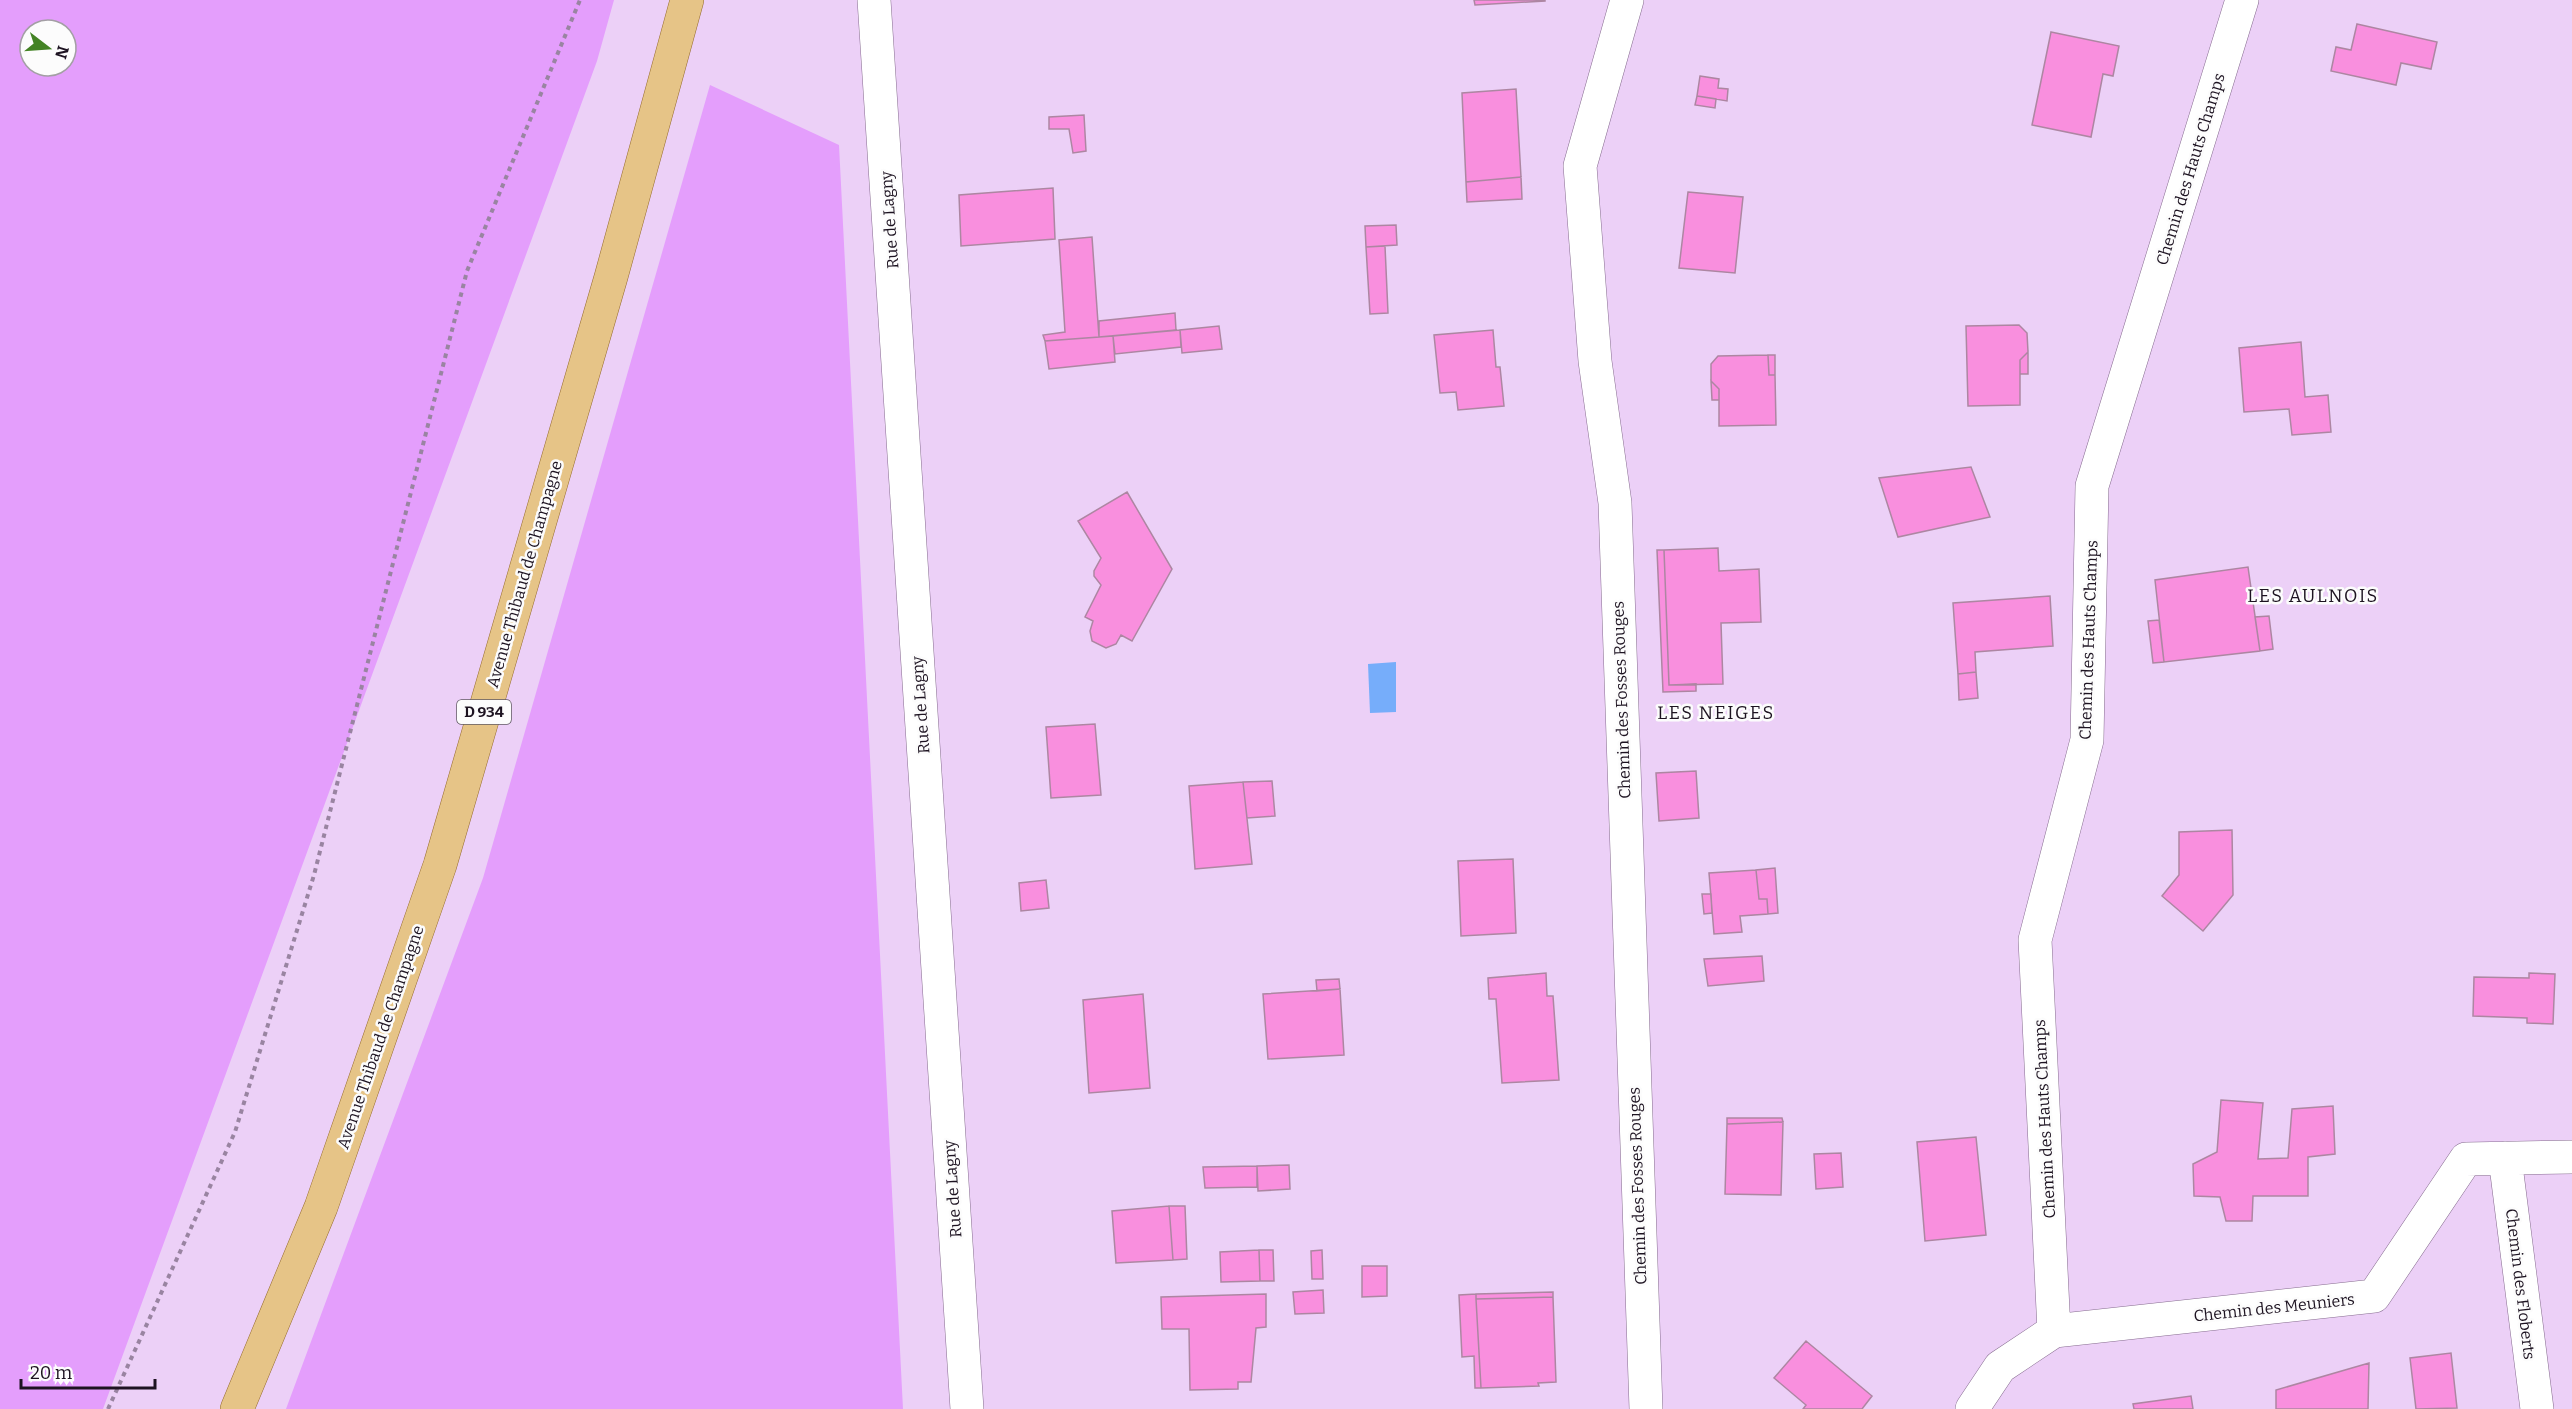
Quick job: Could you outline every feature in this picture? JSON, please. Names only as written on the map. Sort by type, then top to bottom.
[{"type":"main road","name":"Avenue Thibaud de Champagne","points":[[237,1409],[321,1207],[440,865],[611,276],[687,0]]},
{"type":"street","name":"Rue de Lagny","points":[[874,0],[967,1409]]},
{"type":"street","name":"Chemin des Fosses Rouges","points":[[1627,0],[1580,166],[1595,361],[1615,503],[1646,1409]]},
{"type":"street","name":"Chemin des Hauts Champs","points":[[2054,1331],[2035,940],[2087,740],[2092,486],[2242,0]]},
{"type":"street","name":"Chemin des Meuniers","points":[[1972,1409],[2000,1367],[2054,1331],[2373,1296],[2466,1159],[2572,1157]]},
{"type":"street","name":"Chemin des Floberts","points":[[2505,1158],[2537,1409]]},
{"type":"path","points":[[108,1409],[235,1132],[314,875],[467,271],[580,0]]},
{"type":"shaded area","points":[[0,0],[614,0],[597,61],[103,1409],[0,1409]]},
{"type":"shaded area","points":[[710,85],[839,145],[903,1409],[286,1409],[483,878]]},
{"type":"water","points":[[1396,662],[1396,712],[1370,713],[1368,664]]},
{"type":"building","points":[[1474,0],[1545,0],[1545,1],[1475,5]]},
{"type":"building","points":[[2357,24],[2437,42],[2431,69],[2401,63],[2396,85],[2331,71],[2336,47],[2351,50]]},
{"type":"building","points":[[2051,32],[2119,46],[2113,76],[2103,74],[2091,137],[2032,125]]},
{"type":"building","points":[[1700,76],[1719,79],[1718,88],[1728,89],[1727,101],[1697,96]]},
{"type":"building","points":[[1516,89],[1521,177],[1466,182],[1462,93]]},
{"type":"building","points":[[1697,96],[1716,99],[1715,108],[1695,105]]},
{"type":"building","points":[[1084,115],[1086,151],[1073,153],[1069,129],[1049,129],[1049,117]]},
{"type":"building","points":[[1521,177],[1522,199],[1467,202],[1466,182]]},
{"type":"building","points":[[1053,188],[1055,239],[961,246],[959,195]]},
{"type":"building","points":[[1688,192],[1743,197],[1735,273],[1679,268]]},
{"type":"building","points":[[1396,225],[1397,245],[1366,247],[1365,226]]},
{"type":"building","points":[[1092,237],[1099,337],[1045,341],[1043,335],[1065,332],[1059,240]]},
{"type":"building","points":[[1385,246],[1388,313],[1370,314],[1366,247]]},
{"type":"building","points":[[1175,313],[1176,330],[1099,337],[1099,321]]},
{"type":"building","points":[[2019,325],[2027,333],[2028,352],[2020,360],[2020,405],[1968,406],[1966,326]]},
{"type":"building","points":[[1219,326],[1222,349],[1182,353],[1180,330]]},
{"type":"building","points":[[1180,330],[1181,347],[1115,354],[1113,336]]},
{"type":"building","points":[[1493,330],[1496,367],[1500,367],[1504,406],[1458,410],[1456,392],[1440,393],[1434,335]]},
{"type":"building","points":[[1113,336],[1115,362],[1049,369],[1045,341]]},
{"type":"building","points":[[2301,342],[2305,397],[2328,395],[2331,432],[2292,435],[2289,409],[2244,412],[2239,348]]},
{"type":"building","points":[[2028,352],[2028,374],[2020,374],[2020,360]]},
{"type":"building","points":[[1768,355],[1769,375],[1775,375],[1776,425],[1719,426],[1719,389],[1711,381],[1711,364],[1718,356]]},
{"type":"building","points":[[1768,355],[1775,355],[1775,375],[1769,375]]},
{"type":"building","points":[[1711,381],[1719,389],[1719,400],[1712,400]]},
{"type":"building","points":[[1971,467],[1990,517],[1898,537],[1879,478]]},
{"type":"building","points":[[1127,492],[1172,569],[1132,641],[1121,635],[1116,644],[1106,648],[1092,641],[1090,631],[1093,621],[1085,617],[1101,585],[1094,576],[1094,571],[1101,558],[1078,521]]},
{"type":"building","points":[[1718,548],[1719,571],[1759,569],[1761,622],[1721,623],[1723,684],[1669,685],[1664,550]]},
{"type":"building","points":[[1657,550],[1664,550],[1669,685],[1696,684],[1696,691],[1663,692]]},
{"type":"building","points":[[2248,567],[2260,651],[2164,662],[2155,580]]},
{"type":"building","points":[[2050,596],[2053,646],[1975,652],[1976,672],[1958,674],[1953,603]]},
{"type":"building","points":[[2269,616],[2273,649],[2260,651],[2255,617]]},
{"type":"building","points":[[2159,620],[2164,662],[2153,663],[2148,621]]},
{"type":"building","points":[[1976,672],[1978,698],[1959,700],[1958,674]]},
{"type":"building","points":[[1095,724],[1101,795],[1051,798],[1046,727]]},
{"type":"building","points":[[1696,771],[1699,818],[1659,821],[1656,773]]},
{"type":"building","points":[[1272,781],[1275,816],[1247,818],[1243,782]]},
{"type":"building","points":[[1243,782],[1252,864],[1195,869],[1189,786]]},
{"type":"building","points":[[2232,830],[2233,895],[2203,931],[2162,896],[2179,875],[2179,832]]},
{"type":"building","points":[[1513,859],[1516,933],[1461,936],[1458,861]]},
{"type":"building","points":[[1775,868],[1778,913],[1768,914],[1767,899],[1759,899],[1756,870]]},
{"type":"building","points":[[1756,870],[1759,899],[1767,899],[1768,914],[1740,916],[1742,932],[1714,934],[1709,873]]},
{"type":"building","points":[[1046,880],[1049,908],[1021,911],[1019,883]]},
{"type":"building","points":[[1702,894],[1711,894],[1712,913],[1704,914]]},
{"type":"building","points":[[1762,956],[1764,981],[1708,986],[1704,959]]},
{"type":"building","points":[[1546,973],[1547,996],[1553,996],[1559,1080],[1502,1083],[1496,999],[1489,999],[1488,978]]},
{"type":"building","points":[[2529,973],[2555,974],[2553,1024],[2527,1023],[2527,1018],[2473,1016],[2474,977],[2529,978]]},
{"type":"building","points":[[1339,979],[1340,989],[1317,991],[1316,980]]},
{"type":"building","points":[[1340,989],[1344,1055],[1268,1059],[1263,994]]},
{"type":"building","points":[[1143,994],[1150,1088],[1089,1093],[1083,1000]]},
{"type":"building","points":[[2221,1100],[2263,1103],[2258,1159],[2288,1158],[2292,1109],[2333,1106],[2335,1154],[2308,1157],[2308,1196],[2253,1196],[2252,1221],[2226,1221],[2220,1197],[2194,1196],[2193,1164],[2217,1152]]},
{"type":"building","points":[[1727,1118],[1782,1118],[1783,1122],[1727,1124]]},
{"type":"building","points":[[1783,1122],[1781,1195],[1725,1194],[1727,1124]]},
{"type":"building","points":[[1976,1137],[1986,1235],[1925,1241],[1917,1142]]},
{"type":"building","points":[[1841,1153],[1843,1187],[1816,1189],[1814,1154]]},
{"type":"building","points":[[1289,1165],[1290,1189],[1258,1191],[1257,1166]]},
{"type":"building","points":[[1257,1166],[1257,1187],[1205,1188],[1203,1167]]},
{"type":"building","points":[[1169,1206],[1185,1206],[1187,1259],[1173,1260]]},
{"type":"building","points":[[1169,1206],[1173,1260],[1116,1263],[1112,1211]]},
{"type":"building","points":[[1259,1250],[1260,1281],[1221,1282],[1220,1252]]},
{"type":"building","points":[[1259,1250],[1273,1250],[1274,1281],[1260,1281]]},
{"type":"building","points":[[1322,1250],[1323,1279],[1312,1279],[1311,1251]]},
{"type":"building","points":[[1362,1266],[1387,1266],[1387,1296],[1362,1297]]},
{"type":"building","points":[[1323,1290],[1324,1313],[1295,1314],[1293,1292]]},
{"type":"building","points":[[1553,1292],[1553,1297],[1476,1299],[1476,1294]]},
{"type":"building","points":[[1266,1294],[1266,1327],[1256,1328],[1251,1382],[1238,1382],[1238,1389],[1190,1390],[1189,1329],[1162,1329],[1161,1297]]},
{"type":"building","points":[[1476,1294],[1481,1388],[1475,1388],[1474,1356],[1462,1357],[1459,1295]]},
{"type":"building","points":[[1553,1297],[1556,1382],[1538,1383],[1539,1386],[1481,1388],[1476,1299]]},
{"type":"building","points":[[1806,1341],[1872,1396],[1862,1409],[1803,1409],[1806,1405],[1774,1378]]},
{"type":"building","points":[[2451,1353],[2457,1408],[2416,1409],[2410,1358]]},
{"type":"building","points":[[2369,1363],[2368,1409],[2276,1409],[2276,1390]]},
{"type":"building","points":[[2191,1396],[2193,1409],[2134,1409],[2133,1404]]},
{"type":"district","name":"LES AULNOIS","points":[[2313,596]]},
{"type":"district","name":"LES NEIGES","points":[[1716,713]]}]
